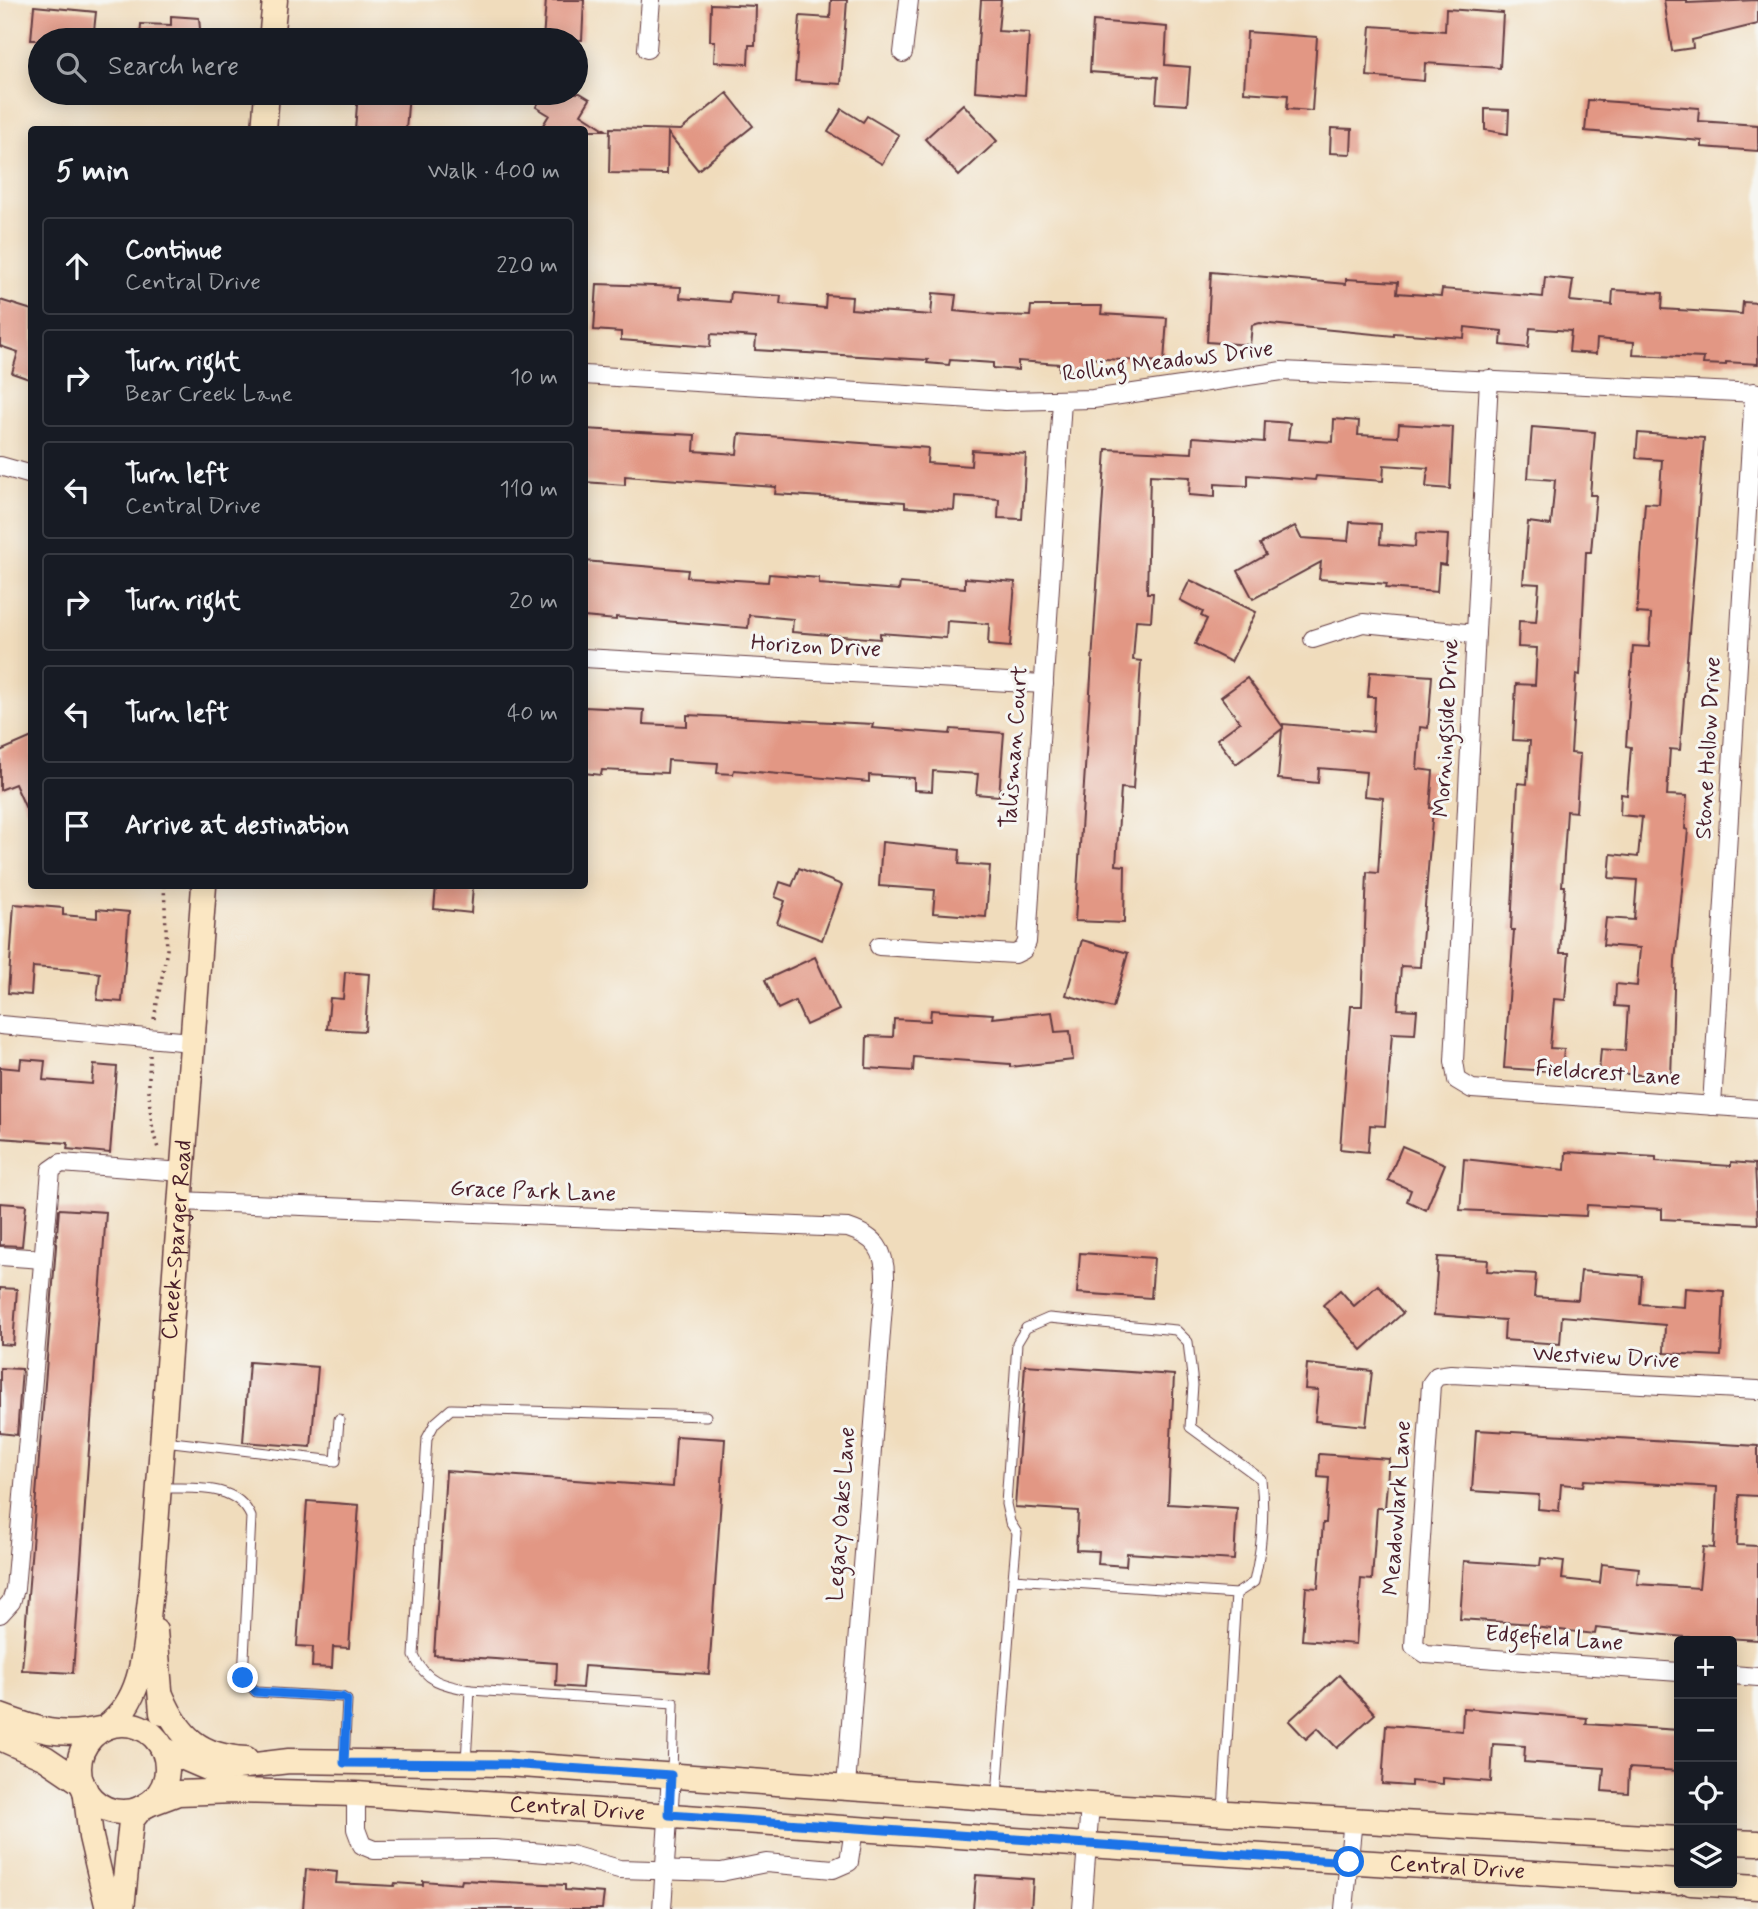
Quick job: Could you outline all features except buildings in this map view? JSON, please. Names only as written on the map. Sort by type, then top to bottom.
[{"type":"main road","points":[[272,28],[275,0]]},
{"type":"main road","points":[[264,126],[266,105]]},
{"type":"main road","name":"Cheek-Sparger Road","points":[[103,1728],[123,1715],[134,1697],[151,1592],[180,1201],[172,1172],[192,1042],[204,889]]},
{"type":"main road","name":"Cheek-Sparger Road","points":[[151,1592],[162,1697],[163,1748]]},
{"type":"main road","points":[[162,1697],[174,1726],[207,1750],[234,1759],[289,1761]]},
{"type":"main road","points":[[0,1716],[39,1731],[74,1735],[132,1724],[144,1729],[163,1748],[166,1775],[162,1787],[131,1821],[122,1909]]},
{"type":"main road","points":[[103,1728],[85,1746],[81,1758],[90,1837],[108,1909]]},
{"type":"main road","points":[[0,1738],[46,1758],[84,1786],[104,1807],[116,1811],[144,1806]]},
{"type":"main road","name":"Central Drive","points":[[163,1748],[212,1770],[289,1761],[466,1763],[1090,1805],[1674,1839]]},
{"type":"main road","name":"Central Drive","points":[[144,1806],[178,1793],[235,1791],[356,1794],[1087,1845],[1674,1882]]},
{"type":"main road","points":[[1737,1842],[1758,1843]]},
{"type":"main road","points":[[1737,1886],[1758,1887]]},
{"type":"street","points":[[647,49],[651,0]]},
{"type":"street","points":[[903,53],[909,0]]},
{"type":"street","name":"Rolling Meadows Drive","points":[[588,375],[1005,401],[1062,401],[1282,371],[1756,393]]},
{"type":"street","name":"Morningside Drive","points":[[1457,1080],[1454,1061],[1489,379]]},
{"type":"street","name":"Stone Hollow Drive","points":[[1712,1106],[1756,393]]},
{"type":"street","name":"Talisman Court","points":[[879,946],[1015,954],[1023,950],[1027,942],[1062,401]]},
{"type":"street","points":[[0,466],[28,474]]},
{"type":"street","points":[[1314,639],[1363,623],[1476,634]]},
{"type":"street","name":"Horizon Drive","points":[[588,658],[1044,684]]},
{"type":"street","points":[[0,1025],[192,1042]]},
{"type":"street","name":"Fieldcrest Lane","points":[[1457,1080],[1472,1089],[1758,1110]]},
{"type":"street","points":[[0,1614],[11,1602],[15,1589],[50,1177],[55,1165],[172,1172]]},
{"type":"street","name":"Grace Park Lane","points":[[180,1201],[848,1228],[867,1234],[879,1246]]},
{"type":"street","name":"Legacy Oaks Lane","points":[[846,1787],[885,1280],[886,1263],[879,1246]]},
{"type":"street","points":[[0,1256],[43,1259]]},
{"type":"street","name":"Westview Drive","points":[[1451,1374],[1758,1390]]},
{"type":"street","name":"Meadowlark Lane","points":[[1426,1654],[1415,1646],[1413,1634],[1431,1384],[1437,1377],[1451,1374]]},
{"type":"street","name":"Edgefield Lane","points":[[1426,1654],[1674,1672]]},
{"type":"street","points":[[1737,1675],[1758,1677]]},
{"type":"street","points":[[662,1909],[671,1775]]},
{"type":"street","points":[[356,1794],[356,1829],[362,1845],[374,1850],[494,1849],[571,1854],[619,1869],[722,1872],[766,1863],[833,1869],[849,1862],[854,1829]]},
{"type":"street","points":[[1082,1909],[1090,1805]]},
{"type":"street","points":[[1344,1909],[1353,1819]]},
{"type":"lane","points":[[997,1798],[1013,1579],[1017,1532],[1010,1522],[1006,1504],[1017,1343],[1026,1328],[1049,1318],[1176,1330],[1188,1342],[1192,1385],[1190,1427],[1261,1479],[1264,1505],[1259,1562],[1254,1582],[1236,1594],[1013,1579]]},
{"type":"lane","points":[[671,1775],[674,1703],[470,1690],[438,1684],[421,1671],[414,1656],[427,1438],[435,1423],[451,1409],[706,1416]]},
{"type":"lane","points":[[162,1440],[336,1461],[339,1419]]},
{"type":"lane","points":[[159,1488],[219,1490],[240,1498],[251,1517],[243,1678],[256,1692],[342,1697],[347,1700],[344,1763]]},
{"type":"lane","points":[[1223,1812],[1236,1594]]},
{"type":"lane","points":[[466,1763],[470,1690]]},
{"type":"path","points":[[164,889],[167,950],[148,1077],[152,1126],[162,1159],[172,1172]]},
{"type":"route","points":[[243,1678],[248,1687],[256,1692],[342,1697],[347,1700],[344,1763],[507,1764],[671,1775],[669,1815],[1349,1862]]}]
